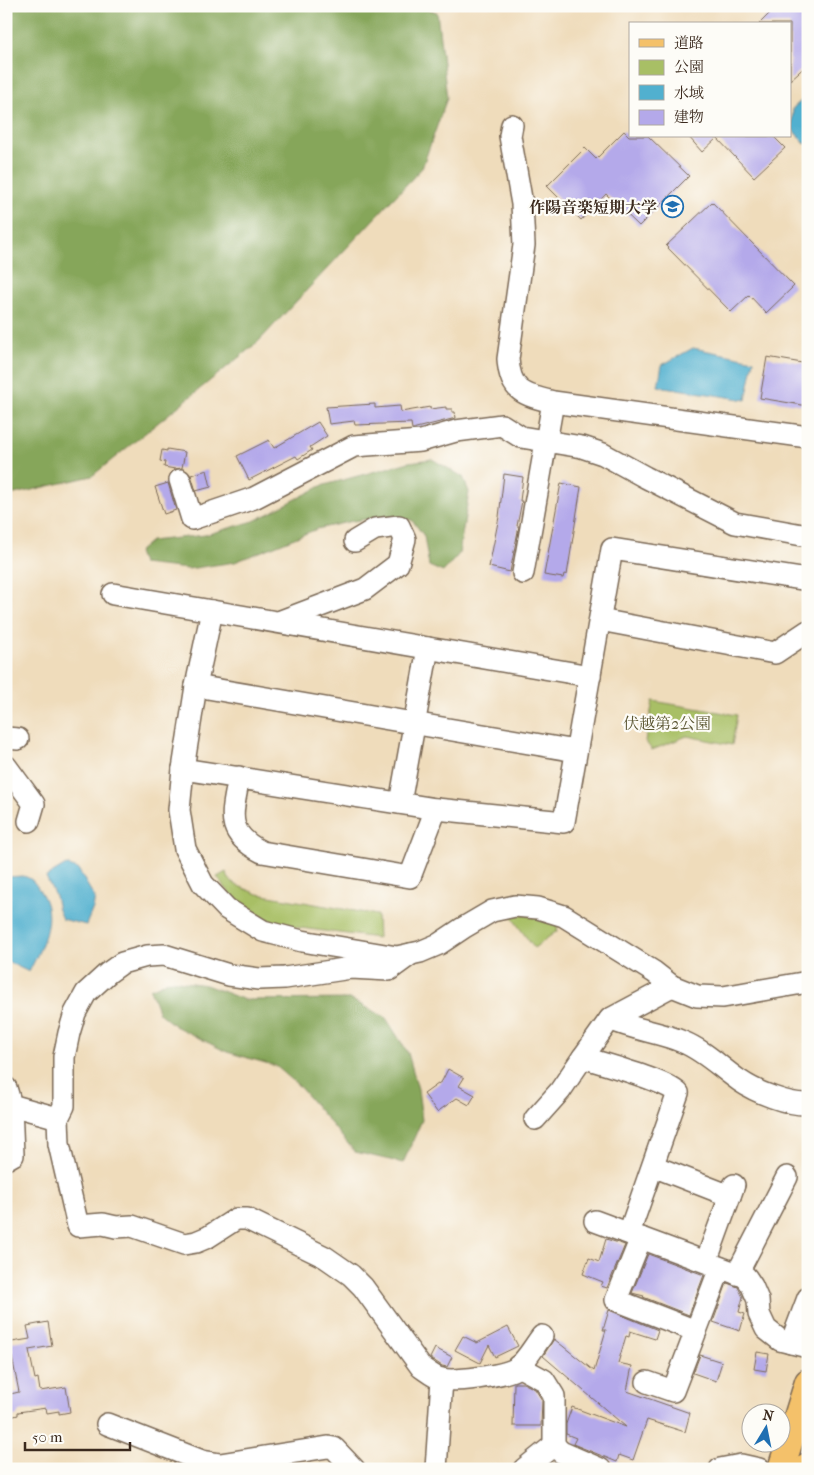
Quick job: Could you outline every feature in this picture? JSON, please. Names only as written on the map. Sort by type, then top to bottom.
[{"type":"main road","points":[[781,1469],[808,1382]]},
{"type":"street","points":[[512,125],[510,136],[522,204],[524,245],[508,359],[509,371],[513,382],[529,396],[553,402],[808,436]]},
{"type":"street","points":[[523,573],[553,402]]},
{"type":"street","points":[[180,480],[192,519],[254,498],[354,446],[421,441],[456,431],[502,425],[521,438],[582,447],[603,454],[645,478],[736,523],[808,536]]},
{"type":"street","points":[[278,622],[365,589],[398,564],[405,539],[399,526],[375,529],[355,541]]},
{"type":"street","points":[[183,769],[436,809],[564,822],[612,549],[808,580]]},
{"type":"street","points":[[113,594],[590,676]]},
{"type":"street","points":[[212,611],[196,686],[183,769],[179,810],[185,849],[203,884],[227,909],[263,931],[273,934],[397,957],[439,944],[492,912],[515,906],[538,908],[564,916],[654,972],[672,986],[697,996],[717,997],[808,982]]},
{"type":"street","points":[[600,620],[775,653],[808,631]]},
{"type":"street","points":[[400,803],[428,648]]},
{"type":"street","points":[[196,686],[576,751]]},
{"type":"street","points":[[6,766],[34,804],[29,822]]},
{"type":"street","points":[[239,777],[232,818],[236,830],[244,841],[262,852],[410,877],[436,809]]},
{"type":"street","points":[[411,954],[389,970],[351,968],[285,978],[259,979],[229,975],[164,955],[146,956],[122,963],[108,973],[86,993],[75,1013],[64,1057],[64,1106],[58,1118],[59,1144],[78,1226],[103,1224],[132,1226],[184,1244],[208,1237],[236,1219],[247,1219],[325,1257],[351,1275],[363,1287],[421,1367],[442,1379],[472,1379],[514,1370],[542,1336]]},
{"type":"street","points":[[535,1119],[560,1091],[610,1019],[672,986]]},
{"type":"street","points":[[610,1019],[683,1042],[708,1056],[741,1082],[776,1098],[808,1104]]},
{"type":"street","points":[[583,1057],[673,1088],[678,1093],[653,1166],[616,1300],[696,1331]]},
{"type":"street","points":[[6,1158],[13,1155],[9,1096],[58,1118]]},
{"type":"street","points":[[646,1382],[673,1391],[721,1268],[732,1191],[653,1166]]},
{"type":"street","points":[[721,1268],[787,1177]]},
{"type":"street","points":[[595,1221],[746,1277],[758,1300],[759,1314],[766,1329],[780,1340],[799,1345],[808,1298]]},
{"type":"street","points":[[518,1366],[544,1380],[554,1396],[554,1445],[561,1452],[600,1469]]},
{"type":"street","points":[[436,1469],[442,1379]]},
{"type":"street","points":[[107,1424],[202,1461],[220,1464],[328,1447],[334,1448],[354,1469]]},
{"type":"street","points":[[524,1469],[554,1445]]},
{"type":"street","points":[[720,1469],[741,1466],[759,1469]]},
{"type":"green space","points":[[6,6],[415,6],[437,12],[447,98],[422,168],[258,342],[92,476],[6,496]]},
{"type":"green space","points":[[432,459],[463,477],[469,492],[459,554],[443,572],[429,566],[424,536],[412,520],[383,517],[317,529],[235,562],[188,569],[142,564],[138,552],[151,541],[205,535],[254,521],[321,486],[409,462]]},
{"type":"green space","name":"伏越第2公園","points":[[653,701],[737,715],[732,745],[687,736],[652,750],[645,741]]},
{"type":"green space","points":[[226,872],[229,879],[236,885],[258,894],[377,915],[378,938],[295,927],[265,919],[249,910],[222,884],[217,877]]},
{"type":"green space","points":[[525,915],[558,923],[557,931],[534,948],[511,916]]},
{"type":"green space","points":[[170,980],[206,985],[245,1000],[350,999],[386,1018],[408,1053],[418,1089],[422,1120],[403,1163],[355,1152],[298,1085],[276,1066],[227,1052],[175,1026],[159,1013],[150,989]]},
{"type":"water","points":[[808,95],[808,143],[805,144],[792,129],[793,108]]},
{"type":"water","points":[[693,348],[754,360],[746,400],[658,386],[662,365]]},
{"type":"water","points":[[66,865],[78,869],[95,898],[86,925],[62,919],[55,896],[46,877]]},
{"type":"water","points":[[23,876],[31,880],[40,891],[48,911],[46,932],[29,972],[6,961],[6,877]]},
{"type":"building","points":[[777,6],[808,6],[808,64],[792,78],[792,22],[761,22]]},
{"type":"building","points":[[624,131],[629,138],[650,138],[689,176],[639,226],[606,194],[581,220],[547,186],[585,148],[596,159]]},
{"type":"building","points":[[690,138],[717,138],[702,152]]},
{"type":"building","points":[[717,138],[775,138],[785,148],[754,177]]},
{"type":"building","points":[[712,202],[794,286],[766,313],[749,295],[731,312],[666,246]]},
{"type":"building","points":[[767,357],[808,364],[808,406],[760,398]]},
{"type":"building","points":[[375,404],[375,408],[400,406],[401,412],[430,407],[430,409],[446,407],[446,409],[452,409],[452,412],[455,412],[456,418],[412,429],[411,423],[355,425],[354,421],[329,424],[326,407]]},
{"type":"building","points":[[318,422],[327,436],[310,447],[312,450],[298,459],[296,456],[249,480],[237,456],[269,440],[274,448]]},
{"type":"building","points":[[167,449],[185,452],[182,468],[164,467],[165,462],[160,461],[162,450],[167,451]]},
{"type":"building","points":[[207,470],[211,487],[196,491],[191,475]]},
{"type":"building","points":[[504,474],[523,477],[520,501],[522,501],[517,526],[519,526],[510,572],[489,567],[499,517]]},
{"type":"building","points":[[168,483],[176,510],[164,514],[155,487]]},
{"type":"building","points":[[561,483],[581,487],[567,575],[564,574],[563,578],[544,575]]},
{"type":"building","points":[[448,1069],[464,1078],[459,1086],[475,1095],[469,1105],[457,1098],[437,1112],[424,1094],[442,1081]]},
{"type":"building","points":[[606,1239],[625,1245],[607,1288],[601,1286],[603,1282],[583,1274],[589,1258],[599,1262]]},
{"type":"building","points":[[648,1254],[704,1275],[689,1315],[644,1296],[632,1293]]},
{"type":"building","points":[[727,1283],[738,1287],[743,1297],[739,1312],[745,1314],[740,1331],[713,1322]]},
{"type":"building","points":[[609,1310],[658,1330],[655,1339],[630,1331],[629,1337],[626,1336],[618,1363],[632,1366],[627,1391],[690,1413],[685,1432],[647,1420],[633,1460],[619,1455],[617,1462],[573,1444],[576,1438],[566,1434],[566,1424],[572,1407],[626,1427],[543,1356],[554,1339],[594,1371],[606,1330],[603,1330]]},
{"type":"building","points":[[48,1322],[52,1346],[29,1350],[35,1379],[38,1378],[40,1391],[66,1387],[70,1412],[59,1414],[59,1411],[47,1413],[46,1408],[18,1412],[18,1415],[6,1418],[6,1395],[19,1392],[12,1357],[6,1358],[6,1343],[30,1339],[27,1326]]},
{"type":"building","points":[[508,1327],[518,1346],[495,1357],[489,1345],[480,1363],[455,1350],[463,1336],[477,1343]]},
{"type":"building","points":[[435,1348],[452,1357],[447,1367],[430,1358]]},
{"type":"building","points":[[757,1352],[769,1354],[766,1371],[754,1369]]},
{"type":"building","points":[[700,1355],[722,1362],[716,1381],[693,1373]]},
{"type":"building","points":[[514,1383],[523,1383],[535,1389],[542,1400],[541,1426],[513,1426]]},
{"type":"place","name":"作陽音楽短期大学","points":[[673,207]]}]
